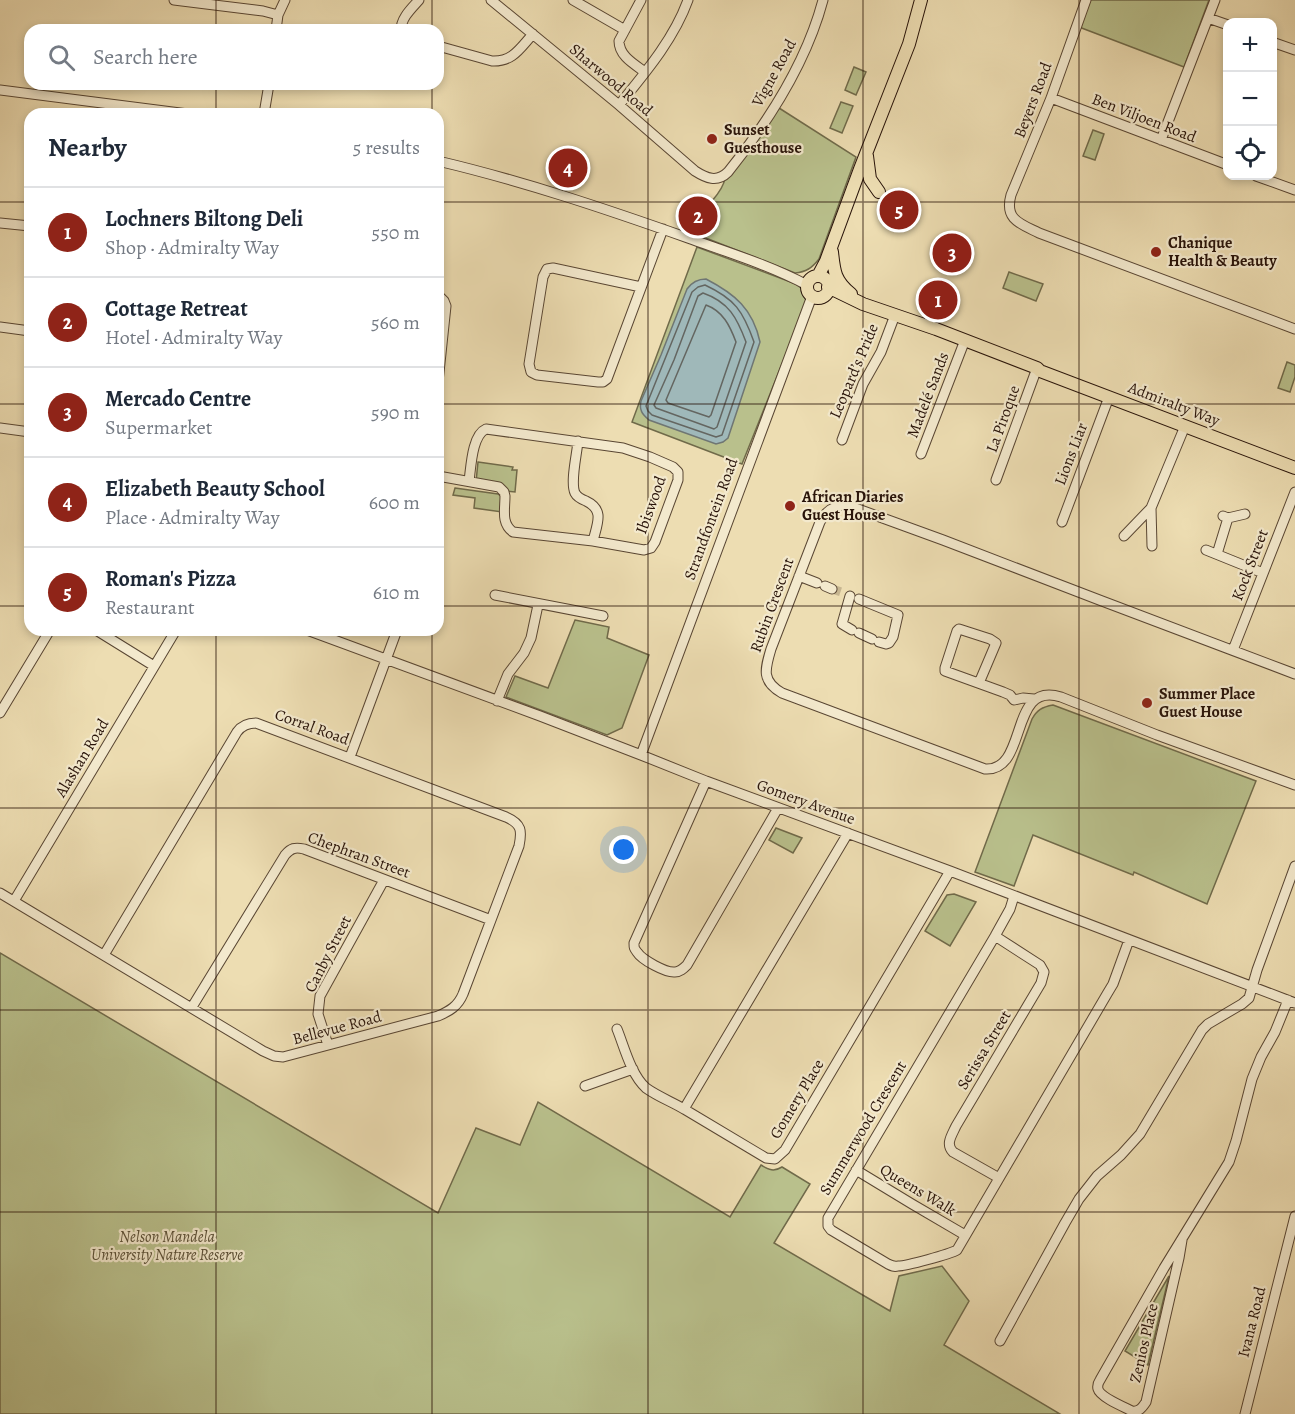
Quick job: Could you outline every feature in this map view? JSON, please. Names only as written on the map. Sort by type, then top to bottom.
[{"type":"main road","name":"Strandfontein Road","points":[[818,285],[909,44],[921,0]]},
{"type":"main road","points":[[867,152],[870,179],[879,192]]},
{"type":"main road","points":[[831,248],[837,280],[843,288],[863,304]]},
{"type":"main road","name":"Admiralty Way","points":[[818,285],[894,317],[918,331],[1038,370],[1295,468]]},
{"type":"main road","name":"Admiralty Way","points":[[818,285],[857,306],[894,317]]},
{"type":"street","points":[[179,0],[278,15]]},
{"type":"street","points":[[277,24],[285,0]]},
{"type":"street","points":[[401,24],[419,0]]},
{"type":"street","name":"Sharwood Road","points":[[491,0],[695,171],[708,178],[714,178]]},
{"type":"street","points":[[573,0],[625,30]]},
{"type":"street","points":[[641,0],[619,41],[620,50],[645,72]]},
{"type":"street","points":[[619,105],[645,72],[679,20],[688,0]]},
{"type":"street","name":"Vigne Road","points":[[714,178],[724,176],[728,172],[776,105],[807,46],[823,0]]},
{"type":"street","name":"Beyers Road","points":[[1086,0],[1051,98],[1011,195],[1009,202],[1012,217],[1017,222],[1039,232],[1295,328]]},
{"type":"street","points":[[1161,140],[1215,0]]},
{"type":"street","points":[[1208,18],[1223,24]]},
{"type":"street","points":[[444,48],[501,62],[513,56],[533,34]]},
{"type":"street","points":[[1277,44],[1295,50]]},
{"type":"street","points":[[0,90],[141,108]]},
{"type":"street","points":[[265,108],[268,90]]},
{"type":"street","name":"Ben Viljoen Road","points":[[1051,98],[1223,163]]},
{"type":"street","name":"Admiralty Way","points":[[444,163],[505,178],[596,206],[818,285]]},
{"type":"street","points":[[1267,180],[1295,190]]},
{"type":"street","points":[[0,223],[24,225]]},
{"type":"street","points":[[641,287],[553,268],[547,269],[543,277],[529,364],[531,372],[537,375],[598,382],[603,382],[610,375],[663,229]]},
{"type":"street","name":"Strandfontein Road","points":[[641,755],[818,285]]},
{"type":"street","points":[[444,301],[446,306],[444,325]]},
{"type":"street","name":"Leopard’s Pride","points":[[842,440],[862,384],[880,352],[894,317]]},
{"type":"street","points":[[0,327],[24,330]]},
{"type":"street","name":"Madelé Sands","points":[[921,454],[963,344]]},
{"type":"street","name":"La Piroque","points":[[996,480],[1038,370]]},
{"type":"street","name":"Lions Liar","points":[[1062,522],[1109,397]]},
{"type":"street","points":[[1124,536],[1150,508],[1185,426]]},
{"type":"street","points":[[0,428],[24,431]]},
{"type":"street","name":"Ibiswood","points":[[444,477],[469,481],[495,485],[502,489],[505,496],[505,524],[513,532],[647,549],[651,548],[655,542],[673,495],[678,474],[673,467],[632,450],[483,429],[476,442],[469,481]]},
{"type":"street","points":[[578,441],[574,491],[576,496],[596,507],[598,511],[593,542]]},
{"type":"street","name":"Kock Street","points":[[1233,650],[1295,492]]},
{"type":"street","name":"Rubin Crescent","points":[[1034,699],[1025,713],[1007,758],[1001,765],[988,770],[775,689],[766,676],[766,666],[771,649],[823,516],[828,510],[838,505],[847,505],[1295,674]]},
{"type":"street","points":[[1150,508],[1152,546]]},
{"type":"street","points":[[1217,554],[1226,517],[1245,514]]},
{"type":"street","points":[[1206,550],[1263,573]]},
{"type":"street","points":[[799,576],[898,615],[891,641],[886,644],[855,632],[842,624],[839,592]]},
{"type":"street","points":[[495,595],[603,616]]},
{"type":"street","points":[[497,701],[508,674],[524,653],[531,638],[538,605]]},
{"type":"street","points":[[979,683],[996,643],[958,629],[945,670],[1007,694],[1014,700],[1034,699],[1044,694],[1056,695],[1157,735],[1295,785]]},
{"type":"street","points":[[0,713],[46,636]]},
{"type":"street","points":[[106,636],[154,666]]},
{"type":"street","name":"Alashan Road","points":[[15,901],[172,636]]},
{"type":"street","name":"Gomery Avenue","points":[[324,636],[1293,1000]]},
{"type":"street","points":[[350,757],[395,636]]},
{"type":"street","name":"Corral Road","points":[[104,955],[240,728],[248,724],[256,723],[350,757],[506,817],[519,825]]},
{"type":"street","points":[[706,781],[634,943],[635,950],[640,956],[664,970],[678,972],[687,965],[778,808]]},
{"type":"street","name":"Bellevue Road","points":[[0,893],[263,1051],[274,1056],[292,1056],[451,1011],[464,994],[519,846],[521,834],[519,825]]},
{"type":"street","points":[[684,1109],[848,833]]},
{"type":"street","name":"Chephran Street","points":[[192,1007],[285,855],[294,848],[304,849],[491,920]]},
{"type":"street","points":[[1000,1341],[1088,1186],[1140,1134],[1202,1030],[1249,998],[1295,866]]},
{"type":"street","name":"Gomery Place","points":[[616,1029],[639,1081],[646,1087],[766,1158],[775,1159],[781,1155],[950,871]]},
{"type":"street","name":"Canby Street","points":[[328,1045],[318,1014],[320,996],[384,879]]},
{"type":"street","name":"Summerwood Crescent","points":[[1014,896],[1010,909],[828,1218],[828,1226],[831,1230],[888,1264],[898,1266],[950,1254],[957,1250],[1113,984],[1129,940]]},
{"type":"street","name":"Serissa Street","points":[[994,936],[1040,965],[1044,972],[1041,983],[949,1140],[950,1149],[953,1152],[999,1178]]},
{"type":"street","name":"Zenios Place","points":[[1182,1240],[1146,1402],[1140,1410],[1132,1411],[1101,1394],[1098,1385],[1102,1374],[1232,1154],[1252,1079],[1261,1057],[1293,1000]]},
{"type":"street","points":[[585,1086],[633,1069]]},
{"type":"street","name":"Queens Walk","points":[[856,1170],[966,1235]]},
{"type":"street","name":"Ivana Road","points":[[1245,1414],[1292,1238],[1295,1216]]},
{"type":"green space","points":[[1090,0],[1209,0],[1184,67],[1079,27]]},
{"type":"green space","points":[[854,67],[866,72],[856,95],[845,90]]},
{"type":"green space","points":[[841,102],[853,106],[842,133],[830,128]]},
{"type":"green space","points":[[779,108],[856,157],[819,259],[808,269],[795,273],[693,233],[717,205],[712,201],[725,178],[752,148]]},
{"type":"green space","points":[[1093,130],[1104,134],[1095,160],[1083,156]]},
{"type":"green space","points":[[697,247],[796,284],[803,290],[806,298],[806,304],[742,464],[632,422]]},
{"type":"green space","points":[[1009,272],[1043,284],[1036,301],[1003,288]]},
{"type":"green space","points":[[1287,362],[1295,365],[1295,377],[1290,392],[1278,388]]},
{"type":"green space","points":[[478,462],[513,467],[512,470],[517,470],[515,492],[476,482]]},
{"type":"green space","points":[[455,488],[498,494],[502,497],[502,512],[474,508],[475,498],[453,495]]},
{"type":"green space","points":[[575,620],[609,627],[607,638],[649,655],[622,728],[607,735],[506,697],[515,676],[548,688]]},
{"type":"green space","points":[[1053,705],[1256,781],[1207,904],[1134,872],[1133,875],[1033,835],[1014,886],[975,872],[1032,719],[1040,709]]},
{"type":"green space","points":[[776,828],[802,838],[793,853],[769,840]]},
{"type":"green space","points":[[954,894],[976,902],[950,946],[925,931],[947,895]]},
{"type":"green space","name":"Nelson Mandela University Nature Reserve","points":[[0,953],[438,1213],[476,1128],[520,1145],[538,1102],[730,1217],[761,1165],[771,1170],[782,1167],[810,1184],[774,1243],[890,1311],[899,1276],[942,1266],[969,1301],[944,1345],[1060,1414],[0,1414]]},
{"type":"green space","points":[[1169,1276],[1148,1365],[1125,1351]]},
{"type":"water","points":[[706,279],[726,291],[741,304],[753,320],[760,342],[728,438],[716,444],[649,420],[640,407],[687,289],[695,281]]},
{"type":"tunnel","points":[[832,589],[841,592]]},
{"type":"place","name":"Sunset Guesthouse","points":[[712,139]]},
{"type":"place","name":"Elizabeth Beauty School","points":[[568,168]]},
{"type":"place","name":"Roman's Pizza","points":[[899,210]]},
{"type":"place","name":"Cottage Retreat","points":[[698,216]]},
{"type":"place","name":"Chanique Health & Beauty","points":[[1156,252]]},
{"type":"place","name":"Mercado Centre","points":[[952,253]]},
{"type":"place","name":"Lochners Biltong Deli","points":[[938,300]]},
{"type":"place","name":"African Diaries Guest House","points":[[790,506]]},
{"type":"place","name":"Summer Place Guest House","points":[[1147,703]]}]
